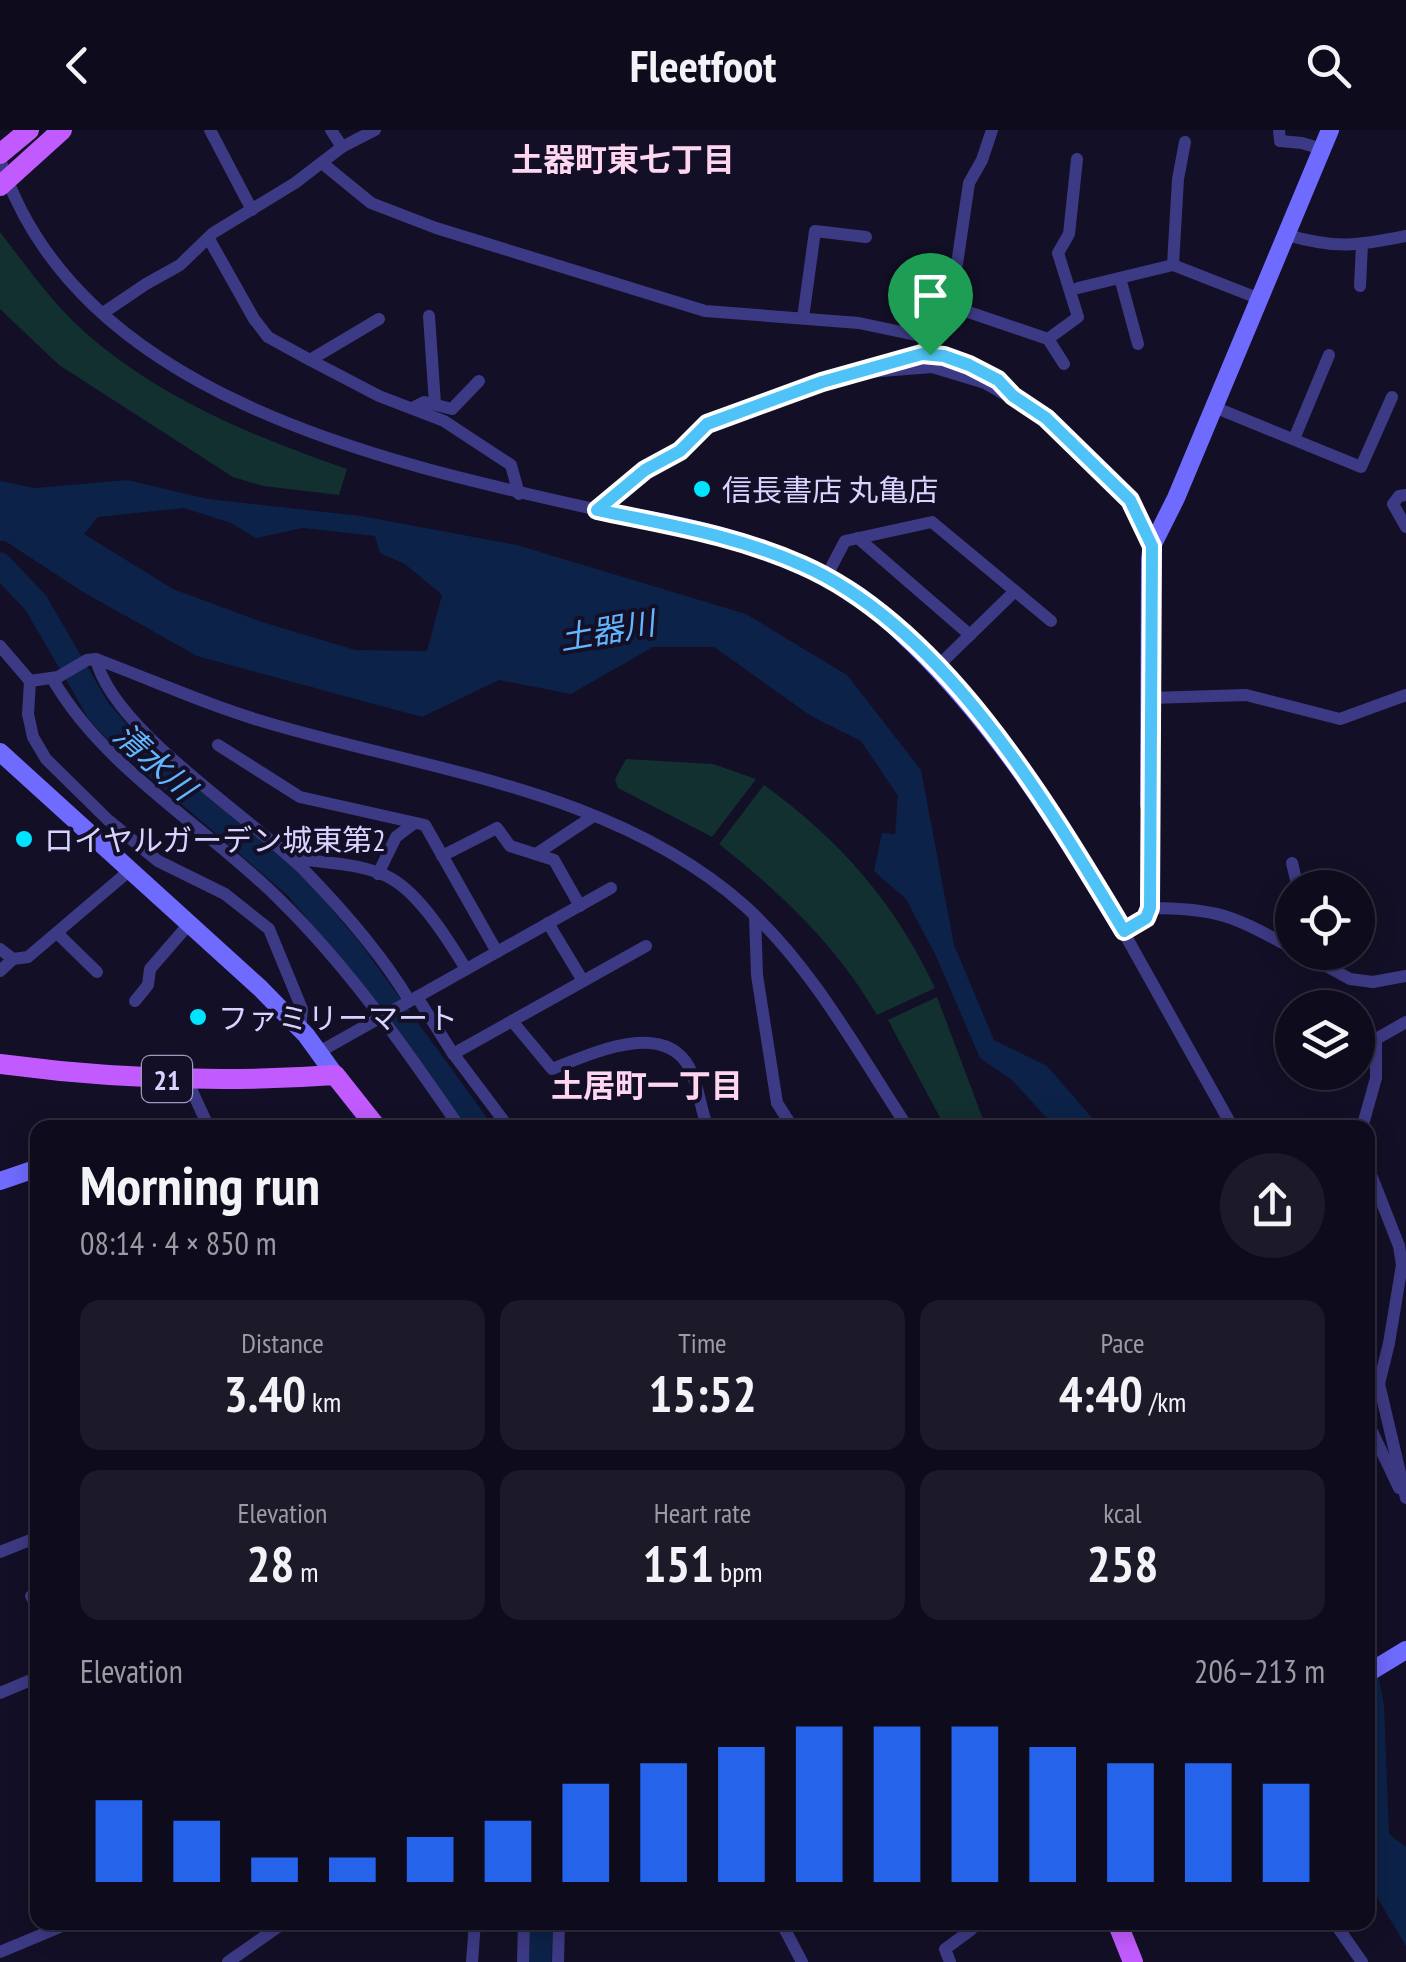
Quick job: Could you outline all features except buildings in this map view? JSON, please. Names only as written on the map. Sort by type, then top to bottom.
[{"type":"main road","points":[[0,156],[29,130]]},
{"type":"main road","points":[[4,184],[62,130]]},
{"type":"main road","name":"21","points":[[0,1064],[90,1076],[188,1080],[335,1076]]},
{"type":"main road","points":[[335,1076],[371,1120]]},
{"type":"main road","points":[[1119,1930],[1133,1962]]},
{"type":"street","points":[[210,130],[252,210]]},
{"type":"street","points":[[330,130],[342,147]]},
{"type":"street","points":[[102,313],[180,265],[213,233],[342,147],[376,130]]},
{"type":"street","points":[[930,355],[930,338],[956,264],[969,183],[992,130]]},
{"type":"street","points":[[1279,130],[1280,141],[1322,149]]},
{"type":"street","points":[[1124,931],[1146,918],[1150,908],[1152,546],[1330,130]]},
{"type":"street","points":[[1173,265],[1178,178],[1185,142]]},
{"type":"street","points":[[0,156],[4,184],[48,258],[102,313],[153,352],[217,391],[297,427],[368,452],[519,494],[736,539],[826,577],[876,608],[937,667],[999,740],[1050,811],[1124,931],[1229,1120]]},
{"type":"street","points":[[1048,339],[1078,317],[1058,253],[1069,234],[1077,159]]},
{"type":"street","points":[[322,163],[371,203],[436,228],[705,311],[859,323],[930,338]]},
{"type":"street","points":[[803,318],[815,230],[866,237]]},
{"type":"street","points":[[1287,235],[1324,246],[1406,236]]},
{"type":"street","points":[[209,240],[268,337],[444,421],[511,465],[519,494]]},
{"type":"street","points":[[1360,286],[1362,244]]},
{"type":"street","points":[[1078,288],[1173,265],[1260,299]]},
{"type":"street","points":[[1120,278],[1138,344]]},
{"type":"street","points":[[942,303],[1048,339],[1064,364]]},
{"type":"street","points":[[429,316],[435,404]]},
{"type":"street","points":[[310,360],[380,319]]},
{"type":"street","points":[[597,510],[645,470],[680,451],[707,424],[738,410],[899,358],[930,355],[969,365],[998,380],[1013,396]]},
{"type":"street","points":[[1294,439],[1329,355]]},
{"type":"street","points":[[856,372],[932,368],[984,382],[1013,396],[1046,418],[1109,476],[1130,500],[1152,546]]},
{"type":"street","points":[[412,408],[424,402],[452,409],[479,380]]},
{"type":"street","points":[[1214,406],[1361,467],[1392,397]]},
{"type":"street","points":[[1406,495],[1398,496],[1393,504],[1406,527]]},
{"type":"street","points":[[826,577],[845,541],[932,522],[1050,621]]},
{"type":"street","points":[[858,538],[970,634]]},
{"type":"street","points":[[937,667],[1015,591]]},
{"type":"street","points":[[0,646],[30,682],[28,714],[33,737],[46,759],[158,862],[225,894],[270,928],[302,1009],[300,1030]]},
{"type":"street","points":[[30,682],[55,677],[91,659],[272,724],[507,785],[592,816],[682,861],[755,916],[794,956],[903,1120]]},
{"type":"street","points":[[91,659],[127,713],[290,858],[359,931],[503,1120]]},
{"type":"street","points":[[55,677],[66,703],[146,785],[282,902],[379,1016],[454,1120]]},
{"type":"street","points":[[1150,698],[1246,695],[1340,719],[1406,695]]},
{"type":"street","points":[[218,745],[300,798],[424,825],[497,952]]},
{"type":"street","points":[[0,752],[260,988],[319,1052],[335,1076]]},
{"type":"street","points":[[103,848],[104,816]]},
{"type":"street","points":[[536,854],[592,816]]},
{"type":"street","points":[[378,874],[396,838],[412,824]]},
{"type":"street","points":[[442,856],[497,828],[510,846],[554,860],[580,906]]},
{"type":"street","points":[[290,858],[362,868],[392,879],[449,940],[466,969]]},
{"type":"street","points":[[1292,862],[1294,870]]},
{"type":"street","points":[[0,971],[14,959],[28,957],[129,871]]},
{"type":"street","points":[[319,1052],[611,888]]},
{"type":"street","points":[[1150,908],[1200,908],[1225,914],[1275,939]]},
{"type":"street","points":[[755,916],[757,975],[777,1103],[788,1120]]},
{"type":"street","points":[[135,1001],[148,985],[151,968],[188,924]]},
{"type":"street","points":[[548,924],[583,981]]},
{"type":"street","points":[[57,933],[97,972]]},
{"type":"street","points":[[453,1054],[646,946]]},
{"type":"street","points":[[0,949],[14,959]]},
{"type":"street","points":[[139,960],[151,968]]},
{"type":"street","points":[[1335,970],[1350,979],[1374,982],[1406,976]]},
{"type":"street","points":[[512,1020],[552,1069],[610,1046],[661,1046],[689,1066],[706,1120]]},
{"type":"street","points":[[1364,1120],[1376,1078],[1376,1040],[1406,1022]]},
{"type":"street","points":[[188,1080],[205,1120]]},
{"type":"street","points":[[0,1181],[30,1171]]},
{"type":"street","points":[[1375,1183],[1403,1245],[1390,1343],[1379,1384],[1406,1500]]},
{"type":"street","points":[[1375,1437],[1406,1500]]},
{"type":"street","points":[[0,1552],[30,1539]]},
{"type":"street","points":[[1375,1669],[1406,1650]]},
{"type":"street","points":[[0,1692],[30,1680]]},
{"type":"street","points":[[0,1952],[53,1930]]},
{"type":"street","points":[[228,1962],[274,1930]]},
{"type":"street","points":[[472,1962],[474,1930]]},
{"type":"street","points":[[523,1962],[524,1930]]},
{"type":"street","points":[[558,1930],[558,1962]]},
{"type":"street","points":[[789,1930],[802,1962]]},
{"type":"street","points":[[950,1962],[945,1949],[971,1930]]},
{"type":"street","points":[[1340,1930],[1362,1962]]},
{"type":"green space","points":[[0,232],[53,300],[102,347],[202,410],[347,469],[339,495],[263,486],[233,477],[59,365],[0,309]]},
{"type":"green space","points":[[626,759],[713,764],[756,779],[712,837],[618,788],[615,779]]},
{"type":"green space","points":[[764,785],[817,828],[863,875],[902,928],[935,988],[877,1015],[826,943],[719,844]]},
{"type":"green space","points":[[937,997],[983,1120],[941,1120],[888,1020]]},
{"type":"water","name":"土器川","points":[[127,480],[208,499],[361,516],[517,545],[746,614],[847,675],[921,770],[954,945],[994,1040],[1047,1066],[1094,1120],[1049,1120],[1012,1080],[980,1058],[936,956],[906,899],[874,871],[882,833],[895,834],[898,796],[861,741],[811,716],[714,647],[653,647],[571,694],[499,680],[422,717],[197,656],[0,541],[0,481],[35,488]],"holes":[[[184,508],[231,523],[256,538],[303,528],[375,536],[380,553],[405,564],[442,595],[427,651],[355,650],[262,622],[173,589],[84,534],[98,517]]]},
{"type":"water","points":[[1375,1657],[1384,1705],[1389,1834],[1406,1847],[1406,1946],[1375,1894]]},
{"type":"waterway","name":"清水川","points":[[0,565],[36,603],[98,710],[118,733],[297,887],[352,953],[473,1120]]},
{"type":"waterway","name":"清水川","points":[[539,1962],[540,1930]]},
{"type":"place","name":"信長書店 丸亀店","points":[[702,489]]},
{"type":"place","name":"ロイヤルガーデン城東第2","points":[[24,839]]},
{"type":"place","name":"ファミリーマート","points":[[198,1017]]},
{"type":"district","name":"土器町東七丁目","points":[[623,159]]},
{"type":"district","name":"土居町一丁目","points":[[647,1085]]},
{"type":"route","points":[[930,355],[969,365],[998,380],[1013,396],[1046,418],[1130,500],[1152,546],[1150,908],[1146,918],[1124,931],[1050,811],[999,740],[943,673],[876,608],[806,566],[736,539],[597,510],[645,470],[680,451],[707,424],[738,410],[899,358],[930,355]]}]
